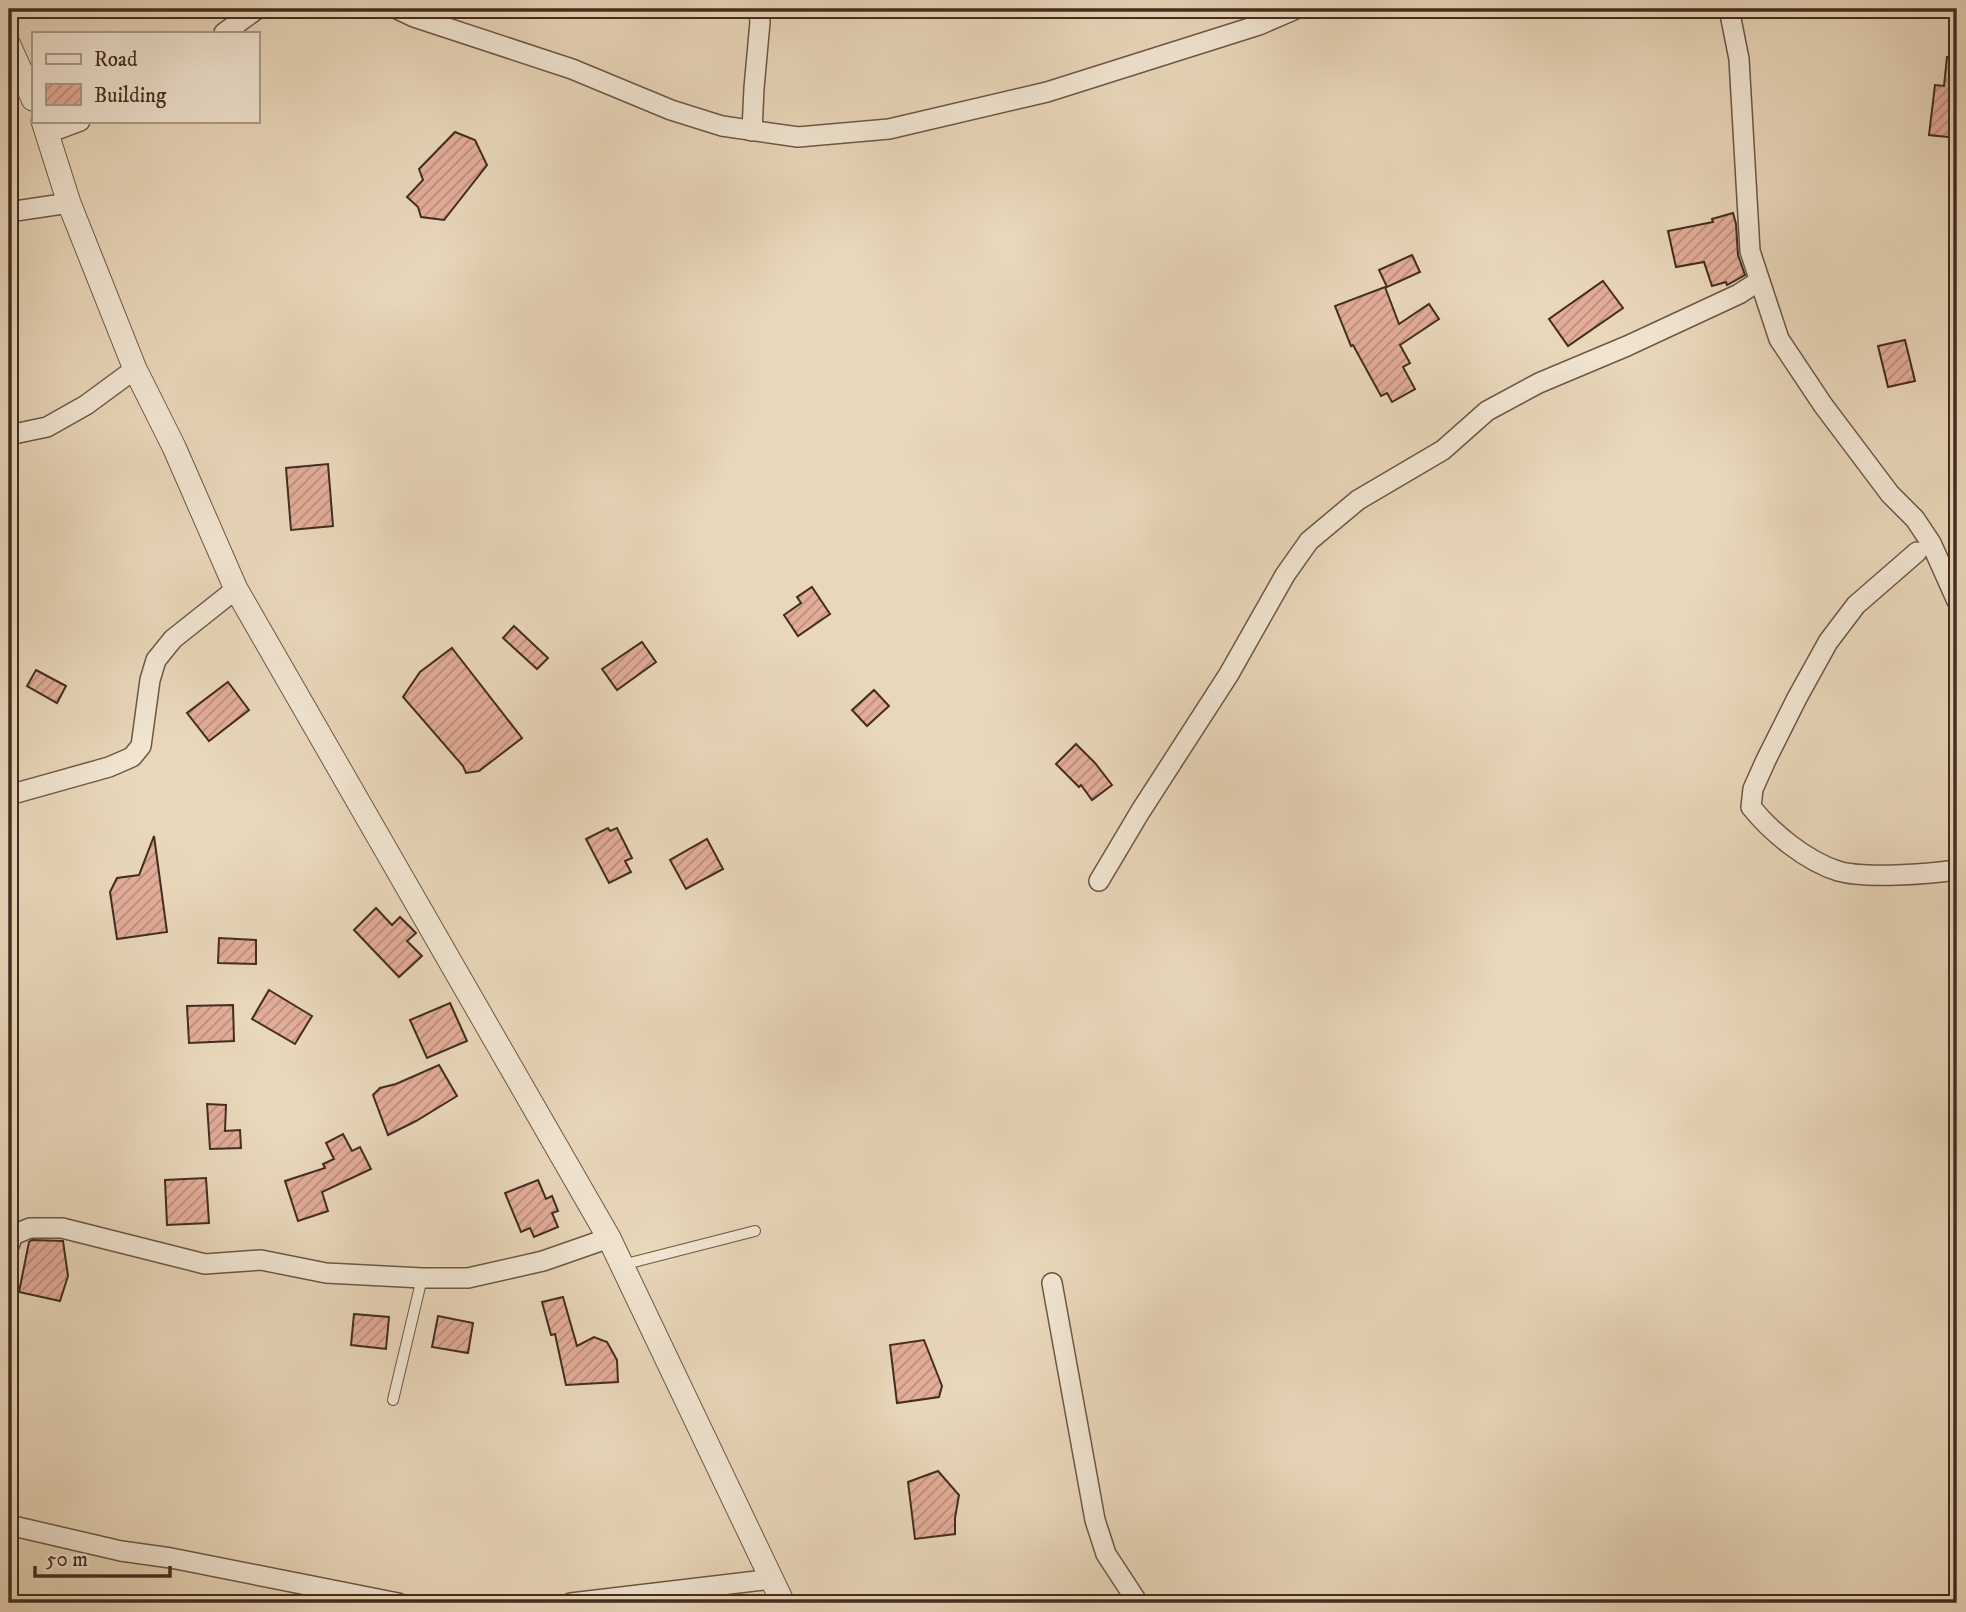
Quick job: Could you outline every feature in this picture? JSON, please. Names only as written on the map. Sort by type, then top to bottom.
[{"type":"street","points":[[225,32],[257,9]]},
{"type":"street","points":[[397,9],[572,69],[671,110],[722,126],[798,137],[889,129],[1072,85],[1259,25],[1296,9]]},
{"type":"street","points":[[752,131],[759,9]]},
{"type":"street","points":[[1729,9],[1739,59],[1750,251],[1779,339],[1823,405],[1931,543],[1957,601]]},
{"type":"street","points":[[9,45],[32,97]]},
{"type":"street","points":[[74,122],[46,127],[69,202],[135,369],[174,447],[236,589],[609,1238],[783,1603]]},
{"type":"street","points":[[9,212],[69,202]]},
{"type":"street","points":[[1099,881],[1140,812],[1230,674],[1285,575],[1309,541],[1358,500],[1443,450],[1487,411],[1539,383],[1727,300],[1759,281]]},
{"type":"street","points":[[9,435],[47,427],[86,405],[135,369]]},
{"type":"street","points":[[1917,552],[1856,605],[1828,642],[1766,760],[1753,789],[1751,807],[1761,819],[1794,846],[1838,871],[1857,874],[1929,874],[1957,870]]},
{"type":"street","points":[[9,795],[109,767],[132,757],[141,746],[150,680],[156,660],[173,639],[236,589]]},
{"type":"street","points":[[9,1246],[13,1234],[30,1228],[62,1228],[205,1264],[261,1260],[326,1273],[468,1278],[543,1261],[609,1238]]},
{"type":"street","points":[[1052,1283],[1095,1520],[1106,1554],[1138,1603]]},
{"type":"street","points":[[9,1525],[121,1552],[171,1558],[398,1603]]},
{"type":"street","points":[[571,1603],[772,1579]]},
{"type":"lane","points":[[622,1266],[755,1231]]},
{"type":"lane","points":[[393,1400],[422,1278]]},
{"type":"building","points":[[1947,57],[1957,58],[1957,138],[1929,135],[1935,85],[1944,86]]},
{"type":"building","points":[[455,132],[475,140],[487,165],[444,220],[421,217],[418,207],[407,197],[423,180],[419,169]]},
{"type":"building","points":[[1733,213],[1738,255],[1745,275],[1727,285],[1726,282],[1712,286],[1704,262],[1676,267],[1668,231],[1713,222],[1712,219]]},
{"type":"building","points":[[1412,255],[1420,272],[1387,287],[1379,270]]},
{"type":"building","points":[[1603,281],[1623,308],[1568,346],[1549,319]]},
{"type":"building","points":[[1385,287],[1399,324],[1429,304],[1439,319],[1400,345],[1410,363],[1403,367],[1415,389],[1392,402],[1387,393],[1381,396],[1353,345],[1351,346],[1335,306]]},
{"type":"building","points":[[1905,340],[1915,381],[1888,387],[1878,346]]},
{"type":"building","points":[[328,464],[333,526],[291,530],[286,468]]},
{"type":"building","points":[[812,587],[830,614],[798,636],[784,615],[801,603],[797,597]]},
{"type":"building","points":[[514,626],[548,658],[537,669],[503,638]]},
{"type":"building","points":[[642,642],[656,662],[617,690],[602,669]]},
{"type":"building","points":[[452,648],[522,738],[479,771],[466,773],[463,766],[403,697],[420,672]]},
{"type":"building","points":[[36,670],[66,686],[57,703],[27,686]]},
{"type":"building","points":[[228,682],[249,710],[209,741],[187,713]]},
{"type":"building","points":[[874,690],[889,706],[867,726],[852,710]]},
{"type":"building","points":[[1076,744],[1112,785],[1092,800],[1081,785],[1079,787],[1056,764]]},
{"type":"building","points":[[608,828],[610,831],[617,828],[632,858],[625,861],[631,872],[609,883],[586,839]]},
{"type":"building","points":[[154,836],[167,932],[117,939],[110,892],[117,878],[139,875]]},
{"type":"building","points":[[707,839],[723,869],[686,889],[670,860]]},
{"type":"building","points":[[376,908],[392,925],[400,917],[416,933],[407,941],[422,956],[399,977],[354,930]]},
{"type":"building","points":[[219,938],[256,940],[256,964],[218,963]]},
{"type":"building","points":[[269,990],[312,1016],[295,1044],[252,1019]]},
{"type":"building","points":[[450,1003],[467,1041],[427,1058],[410,1020]]},
{"type":"building","points":[[233,1005],[234,1041],[189,1043],[187,1006]]},
{"type":"building","points":[[439,1065],[457,1096],[388,1135],[373,1095],[380,1088]]},
{"type":"building","points":[[207,1104],[226,1105],[225,1131],[240,1130],[241,1148],[210,1149]]},
{"type":"building","points":[[343,1134],[352,1151],[360,1147],[371,1169],[322,1192],[328,1211],[298,1221],[285,1181],[325,1168],[323,1164],[334,1159],[326,1143]]},
{"type":"building","points":[[206,1178],[209,1223],[167,1225],[165,1180]]},
{"type":"building","points":[[538,1180],[546,1199],[552,1196],[558,1211],[552,1213],[558,1227],[534,1237],[530,1228],[521,1232],[505,1193]]},
{"type":"building","points":[[63,1241],[68,1276],[60,1301],[19,1292],[29,1242]]},
{"type":"building","points":[[563,1297],[577,1346],[594,1337],[607,1342],[617,1360],[618,1382],[566,1385],[555,1334],[551,1335],[542,1302]]},
{"type":"building","points":[[354,1314],[389,1317],[386,1349],[351,1345]]},
{"type":"building","points":[[438,1316],[473,1323],[468,1353],[432,1347]]},
{"type":"building","points":[[924,1340],[942,1386],[939,1397],[897,1403],[890,1345]]},
{"type":"building","points":[[938,1471],[959,1495],[955,1534],[915,1539],[908,1482]]}]
